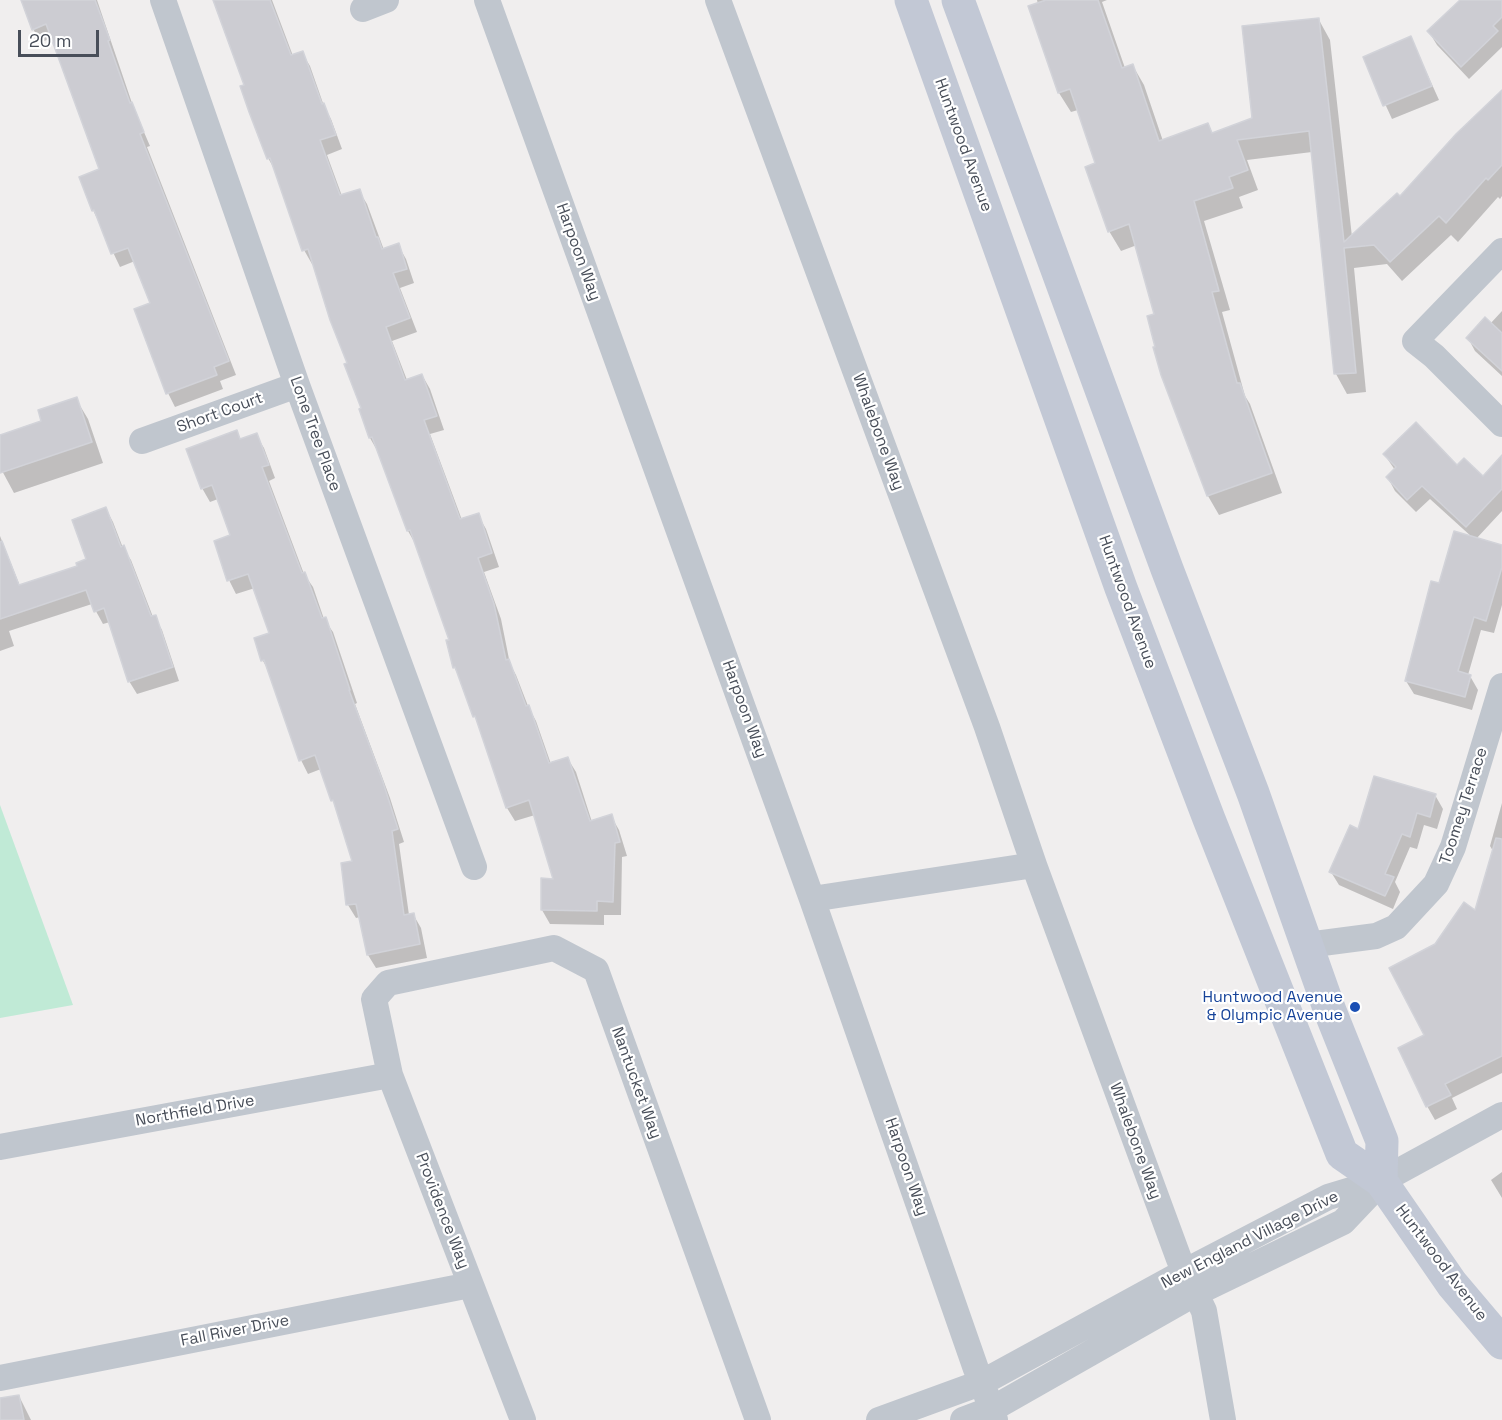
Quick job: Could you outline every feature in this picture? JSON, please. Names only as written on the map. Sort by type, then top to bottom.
[{"type":"street","name":"Lone Tree Place","points":[[163,0],[297,385],[474,867]]},
{"type":"street","points":[[363,9],[386,0]]},
{"type":"street","name":"Harpoon Way","points":[[487,0],[813,899],[993,1414]]},
{"type":"street","name":"Whalebone Way","points":[[718,0],[987,727],[1034,865],[1179,1259],[1204,1311],[1211,1340],[1223,1420]]},
{"type":"street","name":"Huntwood Avenue","points":[[911,0],[1121,588],[1342,1154],[1381,1181],[1452,1284],[1502,1342]]},
{"type":"street","points":[[958,0],[1163,558],[1253,793],[1330,1011],[1382,1141],[1381,1181]]},
{"type":"street","points":[[1502,251],[1415,341],[1434,356],[1502,424]]},
{"type":"street","name":"Short Court","points":[[142,441],[297,385]]},
{"type":"street","name":"Toomey Terrace","points":[[1307,945],[1376,936],[1396,927],[1436,884],[1453,847],[1502,686]]},
{"type":"street","points":[[813,899],[1034,865]]},
{"type":"street","name":"Nantucket Way","points":[[374,999],[388,983],[554,948],[596,970],[758,1420]]},
{"type":"street","name":"Providence Way","points":[[374,999],[390,1076],[523,1420]]},
{"type":"street","name":"Northfield Drive","points":[[0,1147],[390,1076]]},
{"type":"street","name":"New England Village Drive","points":[[879,1420],[983,1382],[1191,1282],[1343,1222],[1381,1181],[1502,1115]]},
{"type":"street","name":"New England Village Drive","points":[[963,1420],[993,1414],[1191,1282]]},
{"type":"street","name":"Fall River Drive","points":[[0,1378],[470,1285]]},
{"type":"green space","points":[[0,805],[73,1005],[0,1018]]},
{"type":"building","points":[[21,0],[95,0],[130,103],[132,102],[144,132],[140,134],[229,361],[214,367],[217,375],[166,394],[134,309],[150,303],[128,248],[111,254],[94,210],[92,211],[79,177],[99,169],[46,24],[32,30]]},
{"type":"building","points":[[213,0],[270,0],[291,55],[303,51],[336,135],[320,140],[340,195],[360,189],[382,249],[399,243],[407,269],[393,273],[410,318],[386,327],[405,380],[422,374],[437,416],[424,420],[460,519],[479,513],[492,553],[478,558],[494,604],[506,660],[509,659],[526,706],[529,705],[549,763],[568,757],[590,821],[612,814],[620,842],[615,843],[613,902],[597,901],[597,911],[541,910],[541,878],[553,879],[529,800],[506,808],[475,716],[473,717],[455,667],[453,668],[446,640],[449,640],[410,530],[407,531],[372,437],[369,438],[359,409],[361,408],[344,364],[347,363],[330,320],[308,249],[302,251],[270,158],[267,159],[249,112],[240,86],[244,85]]},
{"type":"building","points":[[1046,0],[1098,0],[1122,68],[1133,64],[1159,141],[1208,123],[1212,133],[1252,118],[1242,26],[1319,18],[1344,242],[1397,193],[1400,196],[1456,134],[1502,90],[1502,165],[1488,180],[1486,178],[1446,223],[1439,216],[1390,262],[1374,245],[1344,248],[1356,373],[1334,374],[1309,131],[1237,140],[1248,170],[1229,177],[1233,188],[1194,201],[1219,291],[1212,292],[1237,383],[1240,383],[1272,473],[1207,496],[1161,375],[1147,316],[1154,314],[1129,224],[1108,232],[1085,167],[1095,163],[1070,89],[1058,93],[1028,6]]},
{"type":"building","points":[[1460,0],[1502,0],[1502,17],[1493,26],[1498,31],[1461,67],[1427,31]]},
{"type":"building","points":[[1411,36],[1432,86],[1383,106],[1363,57]]},
{"type":"building","points":[[1485,317],[1502,333],[1502,371],[1466,338]]},
{"type":"building","points":[[77,397],[92,442],[0,473],[0,435],[41,421],[38,410]]},
{"type":"building","points":[[1416,422],[1457,465],[1464,458],[1483,476],[1502,455],[1502,489],[1466,527],[1422,486],[1407,500],[1386,477],[1396,467],[1383,454]]},
{"type":"building","points":[[237,430],[240,439],[257,433],[269,465],[262,467],[302,573],[305,572],[322,618],[326,617],[398,829],[392,831],[404,915],[414,913],[420,944],[367,955],[356,904],[346,905],[341,863],[352,861],[333,800],[331,801],[315,755],[299,761],[264,660],[261,661],[254,638],[269,633],[248,574],[227,581],[214,541],[230,535],[212,485],[201,489],[186,449]]},
{"type":"building","points":[[106,507],[121,547],[124,545],[151,616],[156,615],[173,667],[128,682],[104,608],[94,612],[86,590],[0,619],[0,542],[2,541],[19,585],[77,566],[76,563],[86,559],[72,520]]},
{"type":"building","points":[[1454,531],[1502,545],[1502,567],[1486,621],[1474,617],[1458,671],[1471,675],[1465,697],[1405,681],[1431,581],[1439,583]]},
{"type":"building","points":[[1374,776],[1436,794],[1430,817],[1417,813],[1410,837],[1402,834],[1385,874],[1394,877],[1385,896],[1329,872],[1350,825],[1358,829]]},
{"type":"building","points":[[1496,838],[1502,839],[1502,1056],[1445,1084],[1451,1095],[1426,1107],[1398,1048],[1424,1035],[1389,968],[1435,944],[1464,902],[1475,910]]},
{"type":"building","points":[[19,1395],[24,1420],[0,1420],[0,1398]]},
{"type":"place","name":"Huntwood Avenue & Olympic Avenue","points":[[1355,1007]]}]
